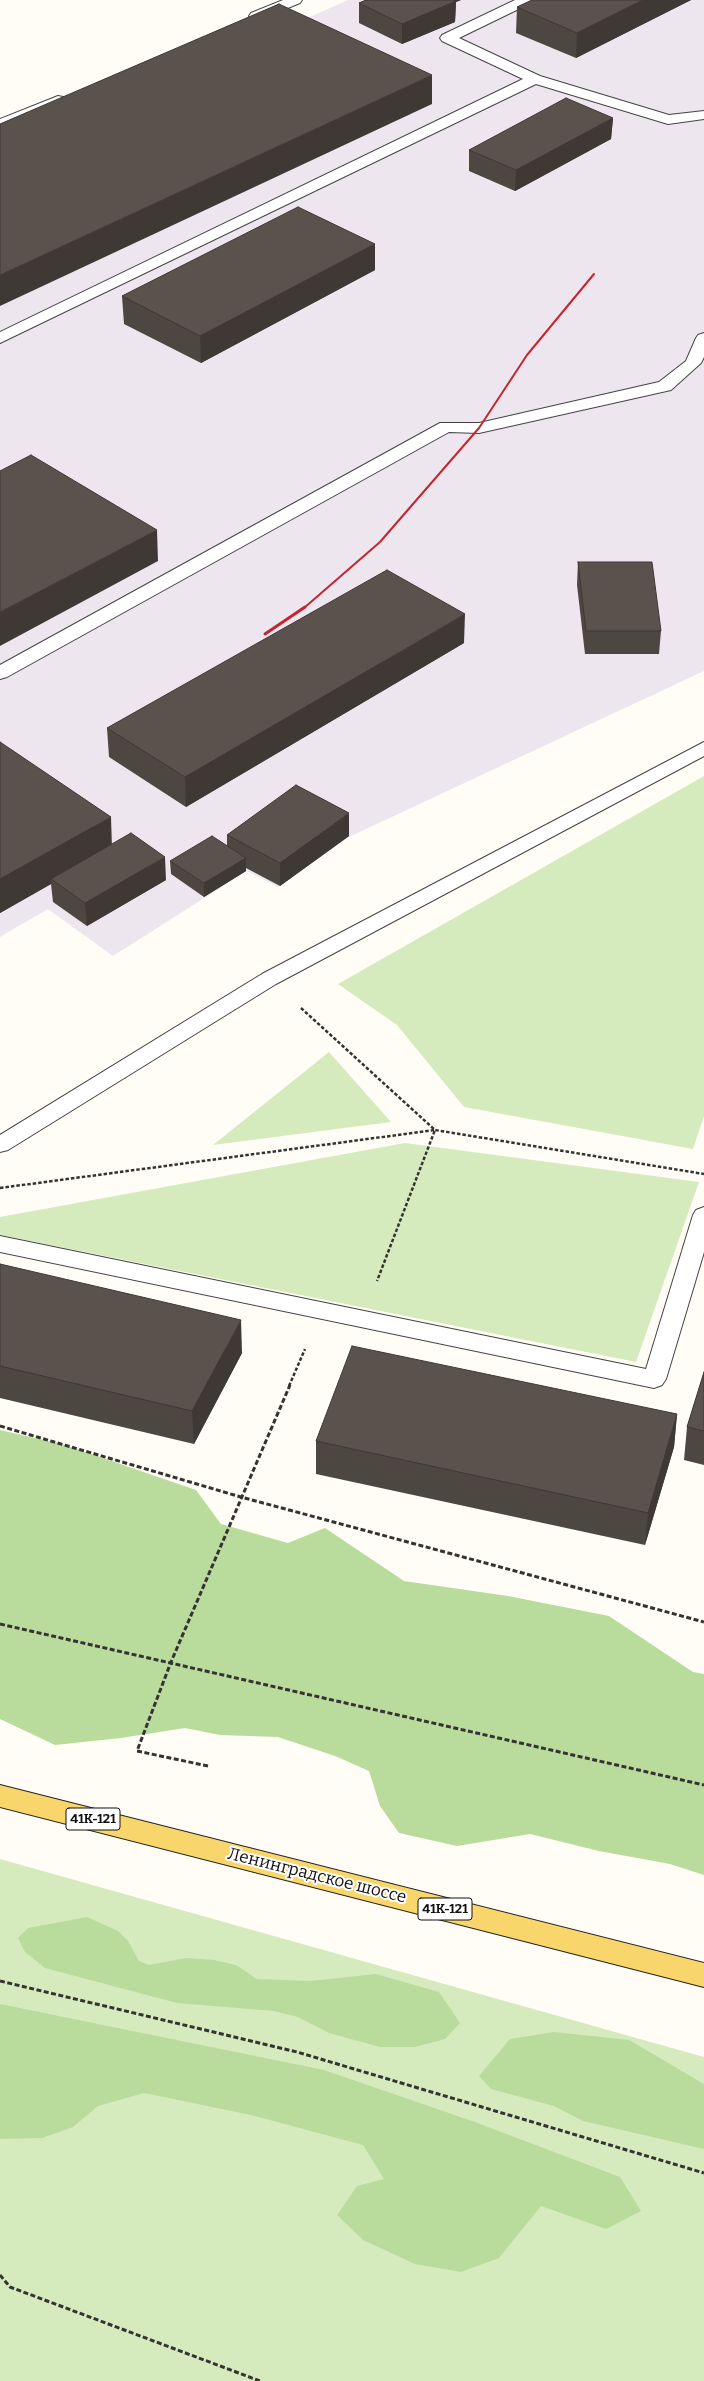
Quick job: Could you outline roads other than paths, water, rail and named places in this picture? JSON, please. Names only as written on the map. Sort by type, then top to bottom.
[{"type":"main road","name":"Ленинградское шоссе","points":[[0,1796],[704,1975]]},
{"type":"street","points":[[243,22],[295,0]]},
{"type":"street","points":[[526,0],[447,38],[535,79],[668,120],[704,115]]},
{"type":"street","points":[[0,338],[535,79]]},
{"type":"street","points":[[0,124],[74,93]]},
{"type":"street","points":[[0,673],[446,427],[479,428],[665,386],[693,363],[704,338]]},
{"type":"street","points":[[0,1145],[269,979],[704,748]]},
{"type":"street","points":[[0,1244],[654,1379],[704,1215]]},
{"type":"railway","points":[[304,608],[380,542],[479,428],[527,355],[594,274]]},
{"type":"railway","points":[[265,634],[305,607]]}]
